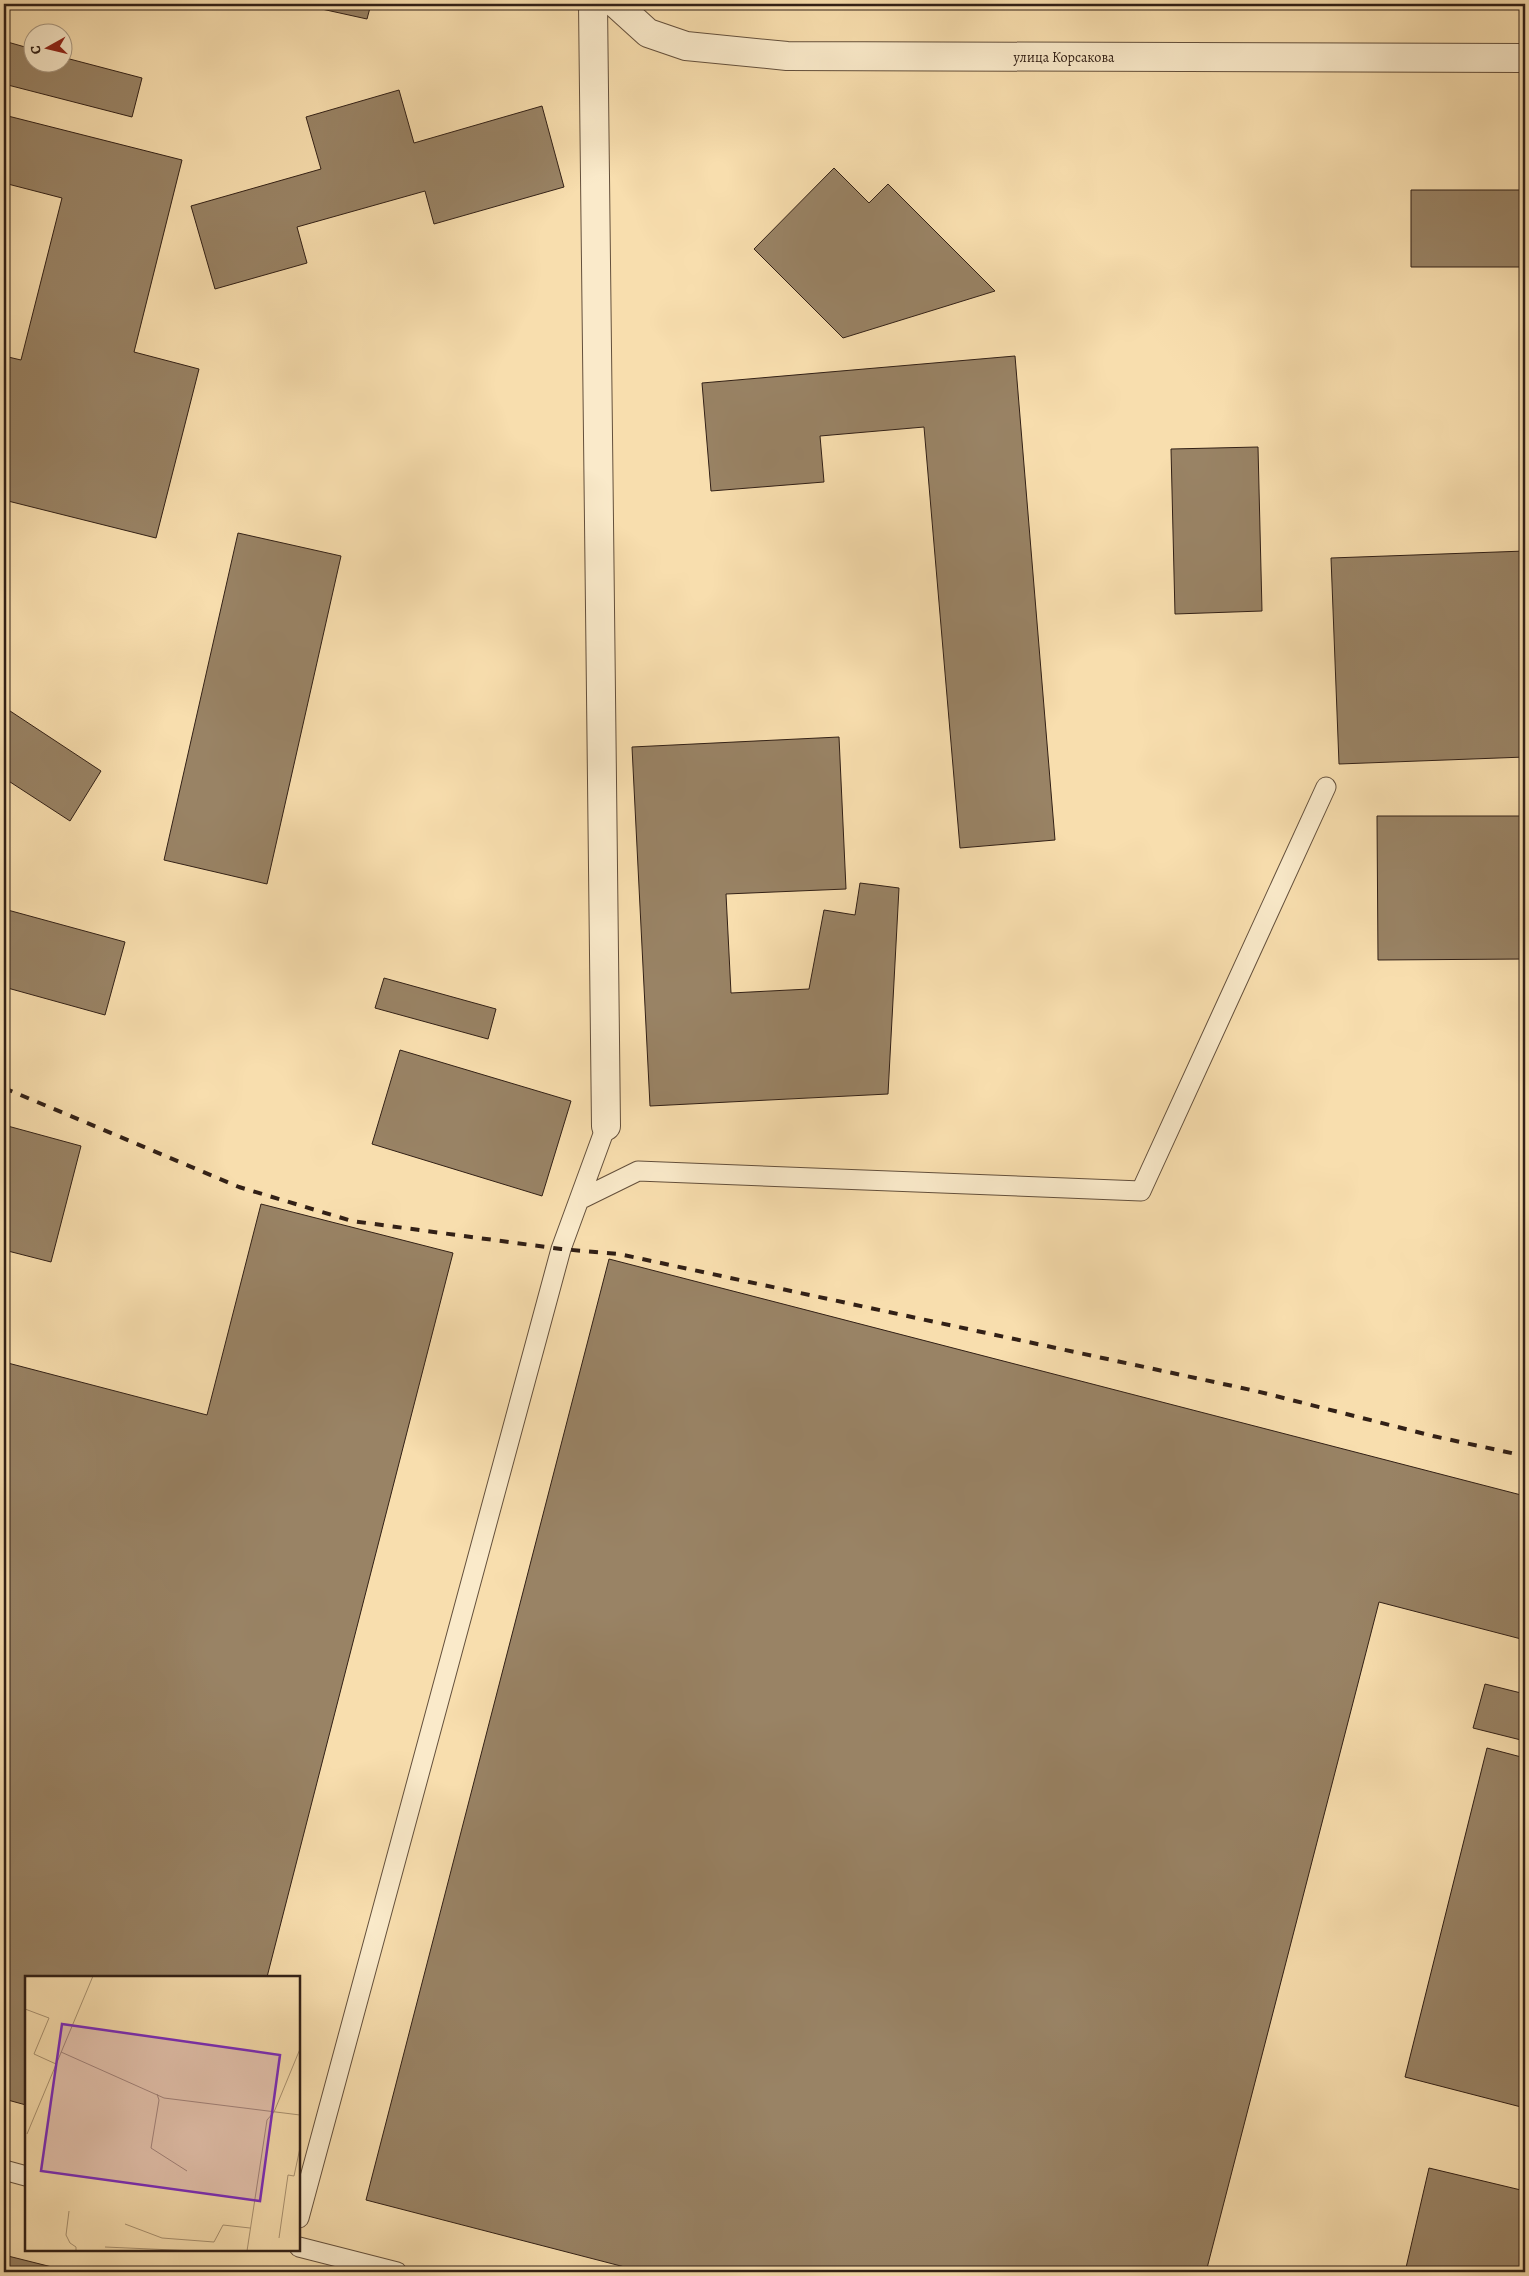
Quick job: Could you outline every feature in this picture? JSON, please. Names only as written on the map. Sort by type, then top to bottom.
[{"type":"street","points":[[593,4],[606,1126]]},
{"type":"street","name":"улица Корсакова","points":[[616,4],[648,33],[686,46],[787,56],[1525,58]]},
{"type":"lane","points":[[579,1200],[638,1171],[1141,1191],[1326,787]]},
{"type":"lane","points":[[300,2214],[561,1250],[606,1126]]},
{"type":"lane","points":[[4,2170],[25,2176]]},
{"type":"lane","points":[[300,2247],[397,2272]]},
{"type":"building","points":[[299,4],[371,4],[367,19]]},
{"type":"building","points":[[4,41],[22,46],[22,72],[72,72],[72,60],[142,78],[132,117],[4,84]]},
{"type":"building","points":[[399,90],[414,143],[542,106],[564,187],[434,224],[425,191],[297,227],[307,263],[215,289],[191,206],[321,169],[306,117]]},
{"type":"building","points":[[4,115],[182,160],[134,352],[199,369],[156,538],[4,500],[4,356],[21,360],[62,198],[4,183]]},
{"type":"building","points":[[834,168],[869,203],[888,184],[995,291],[843,338],[754,249]]},
{"type":"building","points":[[1411,190],[1525,190],[1525,267],[1411,267]]},
{"type":"building","points":[[1015,356],[1055,840],[960,848],[924,427],[820,436],[824,482],[711,491],[702,383]]},
{"type":"building","points":[[1258,447],[1262,611],[1175,614],[1171,449]]},
{"type":"building","points":[[238,533],[341,556],[267,884],[164,860]]},
{"type":"building","points":[[1525,551],[1525,757],[1339,764],[1331,558]]},
{"type":"building","points":[[4,707],[101,771],[70,821],[4,778]]},
{"type":"building","points":[[839,737],[846,889],[726,894],[731,993],[809,989],[824,910],[855,915],[860,883],[899,888],[888,1094],[650,1106],[632,747]]},
{"type":"building","points":[[1377,816],[1525,816],[1525,959],[1378,960]]},
{"type":"building","points":[[4,909],[125,942],[105,1015],[4,987]]},
{"type":"building","points":[[384,978],[496,1009],[488,1039],[375,1008]]},
{"type":"building","points":[[400,1050],[571,1101],[542,1196],[372,1144]]},
{"type":"building","points":[[4,1125],[81,1146],[51,1262],[4,1250]]},
{"type":"building","points":[[261,1204],[453,1253],[267,1976],[25,1976],[25,2105],[4,2099],[4,1362],[207,1415]]},
{"type":"building","points":[[609,1259],[1525,1496],[1525,1640],[1379,1602],[1206,2272],[644,2272],[366,2200]]},
{"type":"building","points":[[1485,1684],[1525,1694],[1525,1741],[1473,1728]]},
{"type":"building","points":[[1487,1748],[1525,1758],[1525,2108],[1405,2077]]},
{"type":"building","points":[[1429,2168],[1525,2191],[1525,2272],[1405,2272]]},
{"type":"building","points":[[4,2255],[72,2272],[4,2272]]},
{"type":"railway","points":[[4,1088],[239,1187],[352,1221],[561,1249],[619,1254],[1256,1391],[1433,1436],[1525,1456]]}]
